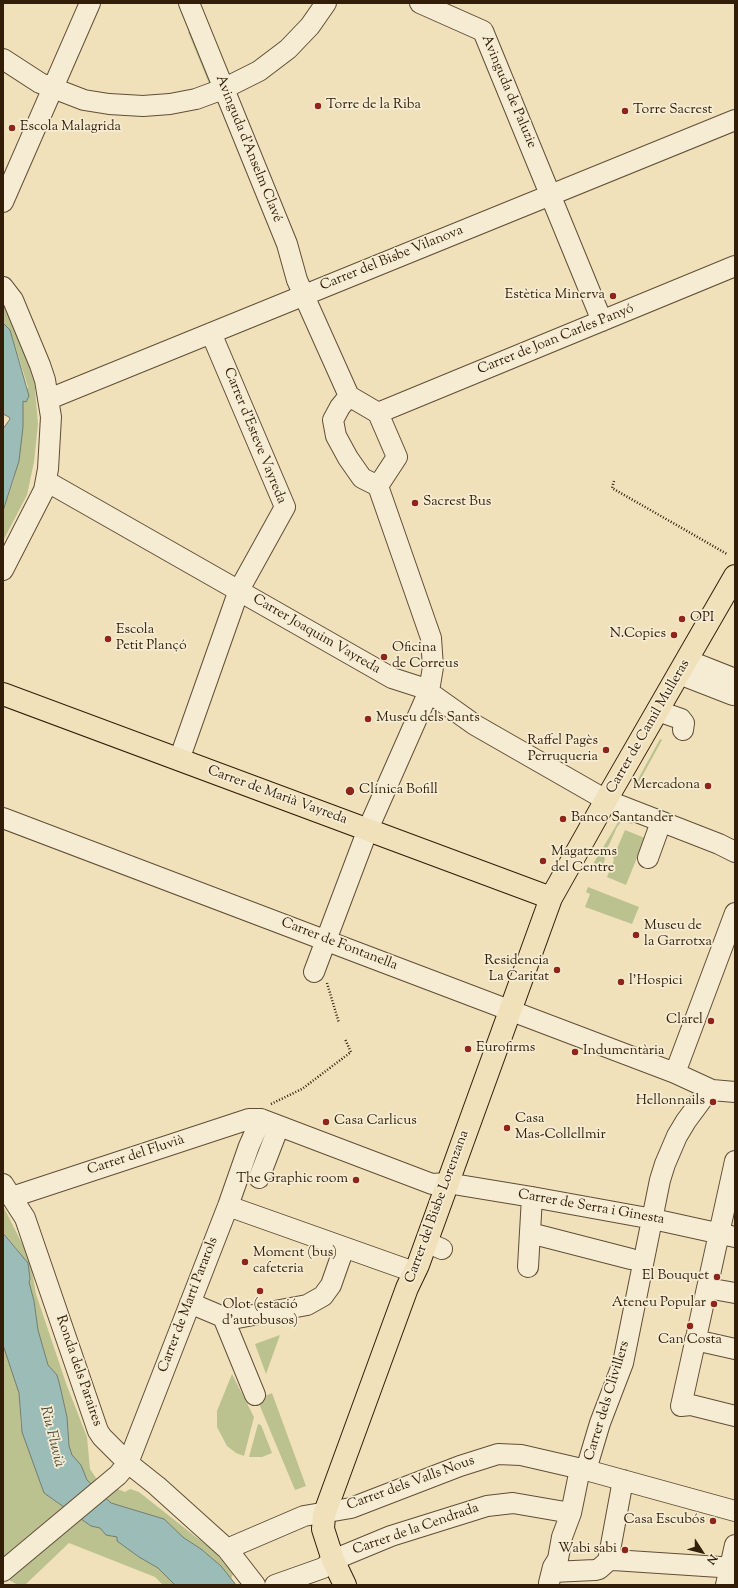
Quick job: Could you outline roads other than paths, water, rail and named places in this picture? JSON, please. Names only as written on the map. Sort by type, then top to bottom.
[{"type":"main road","name":"Carrer de Camil Mulleras","points":[[551,898],[735,576]]},
{"type":"main road","name":"Carrer de Marià Vayreda","points":[[3,694],[551,898]]},
{"type":"main road","name":"Carrer del Bisbe Lorenzana","points":[[324,1513],[414,1272],[434,1245],[447,1183],[551,898]]},
{"type":"main road","points":[[324,1513],[323,1529],[333,1560],[345,1585]]},
{"type":"street","points":[[3,202],[90,3]]},
{"type":"street","name":"Avinguda d'Anselm Clavé","points":[[189,3],[284,238],[304,295],[349,396]]},
{"type":"street","points":[[3,60],[52,89],[84,100],[109,104],[142,106],[170,104],[196,99],[223,89],[260,71],[288,49],[310,26],[326,3]]},
{"type":"street","name":"Avinguda de Paluzie","points":[[420,3],[483,31],[602,321]]},
{"type":"street","name":"Carrer del Bisbe Vilanova","points":[[49,399],[735,120]]},
{"type":"street","name":"Carrer de Joan Carles Panyó","points":[[378,413],[735,266]]},
{"type":"street","points":[[3,287],[13,300],[46,380],[51,432],[46,481],[36,507],[3,570]]},
{"type":"street","name":"Carrer d'Esteve Vayreda","points":[[179,760],[239,590],[285,507],[211,333]]},
{"type":"street","points":[[314,972],[368,829],[429,692],[433,667],[431,638],[378,486],[362,478],[348,458],[336,436],[333,420],[340,407],[349,396],[378,413],[397,457],[378,486]]},
{"type":"street","name":"Carrer Joaquim Vayreda","points":[[46,481],[392,678],[416,685],[429,692],[475,725],[606,800],[722,845],[735,852]]},
{"type":"street","points":[[683,667],[734,687]]},
{"type":"street","points":[[658,711],[681,719],[684,723],[683,730]]},
{"type":"street","name":"Carrer de Fontanella","points":[[3,818],[725,1092]]},
{"type":"street","points":[[648,858],[661,822]]},
{"type":"street","points":[[679,1075],[735,913]]},
{"type":"street","name":"Carrer dels Clivillers","points":[[556,1572],[562,1537],[571,1513],[580,1472],[623,1363],[639,1261],[652,1222],[660,1180],[670,1151],[686,1121],[704,1096],[709,1092],[725,1092]]},
{"type":"street","points":[[259,1178],[263,1121]]},
{"type":"street","name":"Carrer de Serra i Ginesta","points":[[263,1121],[432,1184],[447,1183],[532,1197],[652,1222],[727,1235]]},
{"type":"street","name":"Carrer del Fluvià","points":[[7,1190],[263,1121]]},
{"type":"street","name":"Carrer de Martí Pararols","points":[[3,1571],[107,1484],[128,1464],[228,1206],[249,1146],[263,1121]]},
{"type":"street","points":[[735,1161],[727,1235],[707,1288],[681,1406],[691,1405],[735,1416]]},
{"type":"street","name":"Ronda dels Paraires","points":[[7,1190],[25,1218],[98,1431],[128,1464],[157,1486],[227,1549],[255,1585]]},
{"type":"street","points":[[528,1267],[532,1197]]},
{"type":"street","points":[[228,1206],[414,1272]]},
{"type":"street","points":[[530,1233],[639,1261]]},
{"type":"street","points":[[190,1303],[223,1317],[238,1318],[307,1305],[323,1296],[331,1285],[344,1248]]},
{"type":"street","points":[[707,1288],[735,1293]]},
{"type":"street","points":[[223,1317],[255,1395]]},
{"type":"street","points":[[695,1340],[735,1349]]},
{"type":"street","name":"Carrer dels Valls Nous","points":[[227,1549],[296,1519],[351,1508],[460,1466],[498,1454],[521,1455],[580,1472],[623,1480],[735,1511]]},
{"type":"street","points":[[604,1571],[623,1480]]},
{"type":"street","name":"Carrer de la Cendrada","points":[[275,1585],[323,1568],[333,1560],[418,1527],[486,1506],[513,1503],[571,1513]]},
{"type":"street","points":[[556,1572],[604,1571],[696,1564],[730,1574],[735,1545]]},
{"type":"water","points":[[3,323],[10,330],[29,396],[26,402],[23,401],[23,427],[19,461],[3,511],[3,429],[10,419],[3,414]]},
{"type":"water","name":"Riu Fluvià","points":[[3,1233],[28,1263],[29,1282],[34,1301],[38,1330],[48,1365],[57,1375],[60,1386],[67,1417],[69,1446],[72,1455],[81,1465],[87,1480],[111,1503],[164,1519],[184,1538],[201,1549],[221,1566],[236,1585],[175,1585],[158,1568],[139,1557],[117,1541],[117,1537],[106,1535],[100,1528],[91,1526],[44,1493],[22,1432],[19,1393],[3,1345]]},
{"type":"place","name":"Torre de la Riba","points":[[318,106]]},
{"type":"place","name":"Torre Sacrest","points":[[625,111]]},
{"type":"place","name":"Escola Malagrida","points":[[12,128]]},
{"type":"place","name":"Estètica Minerva","points":[[613,296]]},
{"type":"place","name":"Sacrest Bus","points":[[415,503]]},
{"type":"place","name":"OPI","points":[[682,619]]},
{"type":"place","name":"N.Copies","points":[[674,635]]},
{"type":"place","name":"Escola Petit Plançó","points":[[108,639]]},
{"type":"place","name":"Oficina de Correus","points":[[384,657]]},
{"type":"place","name":"Museu dels Sants","points":[[368,719]]},
{"type":"place","name":"Raffel Pagès Perruqueria","points":[[606,750]]},
{"type":"place","name":"Mercadona","points":[[708,786]]},
{"type":"place","name":"Clínica Bofill","points":[[350,791]]},
{"type":"place","name":"Banco Santander","points":[[563,819]]},
{"type":"place","name":"Magatzems del Centre","points":[[543,861]]},
{"type":"place","name":"Museu de la Garrotxa","points":[[636,935]]},
{"type":"place","name":"Residencia La Caritat","points":[[557,970]]},
{"type":"place","name":"l'Hospici","points":[[621,982]]},
{"type":"place","name":"Clarel","points":[[711,1021]]},
{"type":"place","name":"Eurofirms","points":[[468,1049]]},
{"type":"place","name":"Indumentària","points":[[575,1052]]},
{"type":"place","name":"Hellonnails","points":[[713,1102]]},
{"type":"place","name":"Casa Carlicus","points":[[326,1122]]},
{"type":"place","name":"Casa Mas-Collellmir","points":[[507,1128]]},
{"type":"place","name":"The Graphic room","points":[[356,1180]]},
{"type":"place","name":"Moment (bus) cafeteria","points":[[245,1262]]},
{"type":"place","name":"El Bouquet","points":[[717,1277]]},
{"type":"place","name":"Olot (estació d'autobusos)","points":[[260,1291]]},
{"type":"place","name":"Ateneu Popular","points":[[714,1304]]},
{"type":"place","name":"Can Costa","points":[[690,1326]]},
{"type":"place","name":"Casa Escubós","points":[[713,1521]]},
{"type":"place","name":"Wabi sabi","points":[[625,1550]]}]
